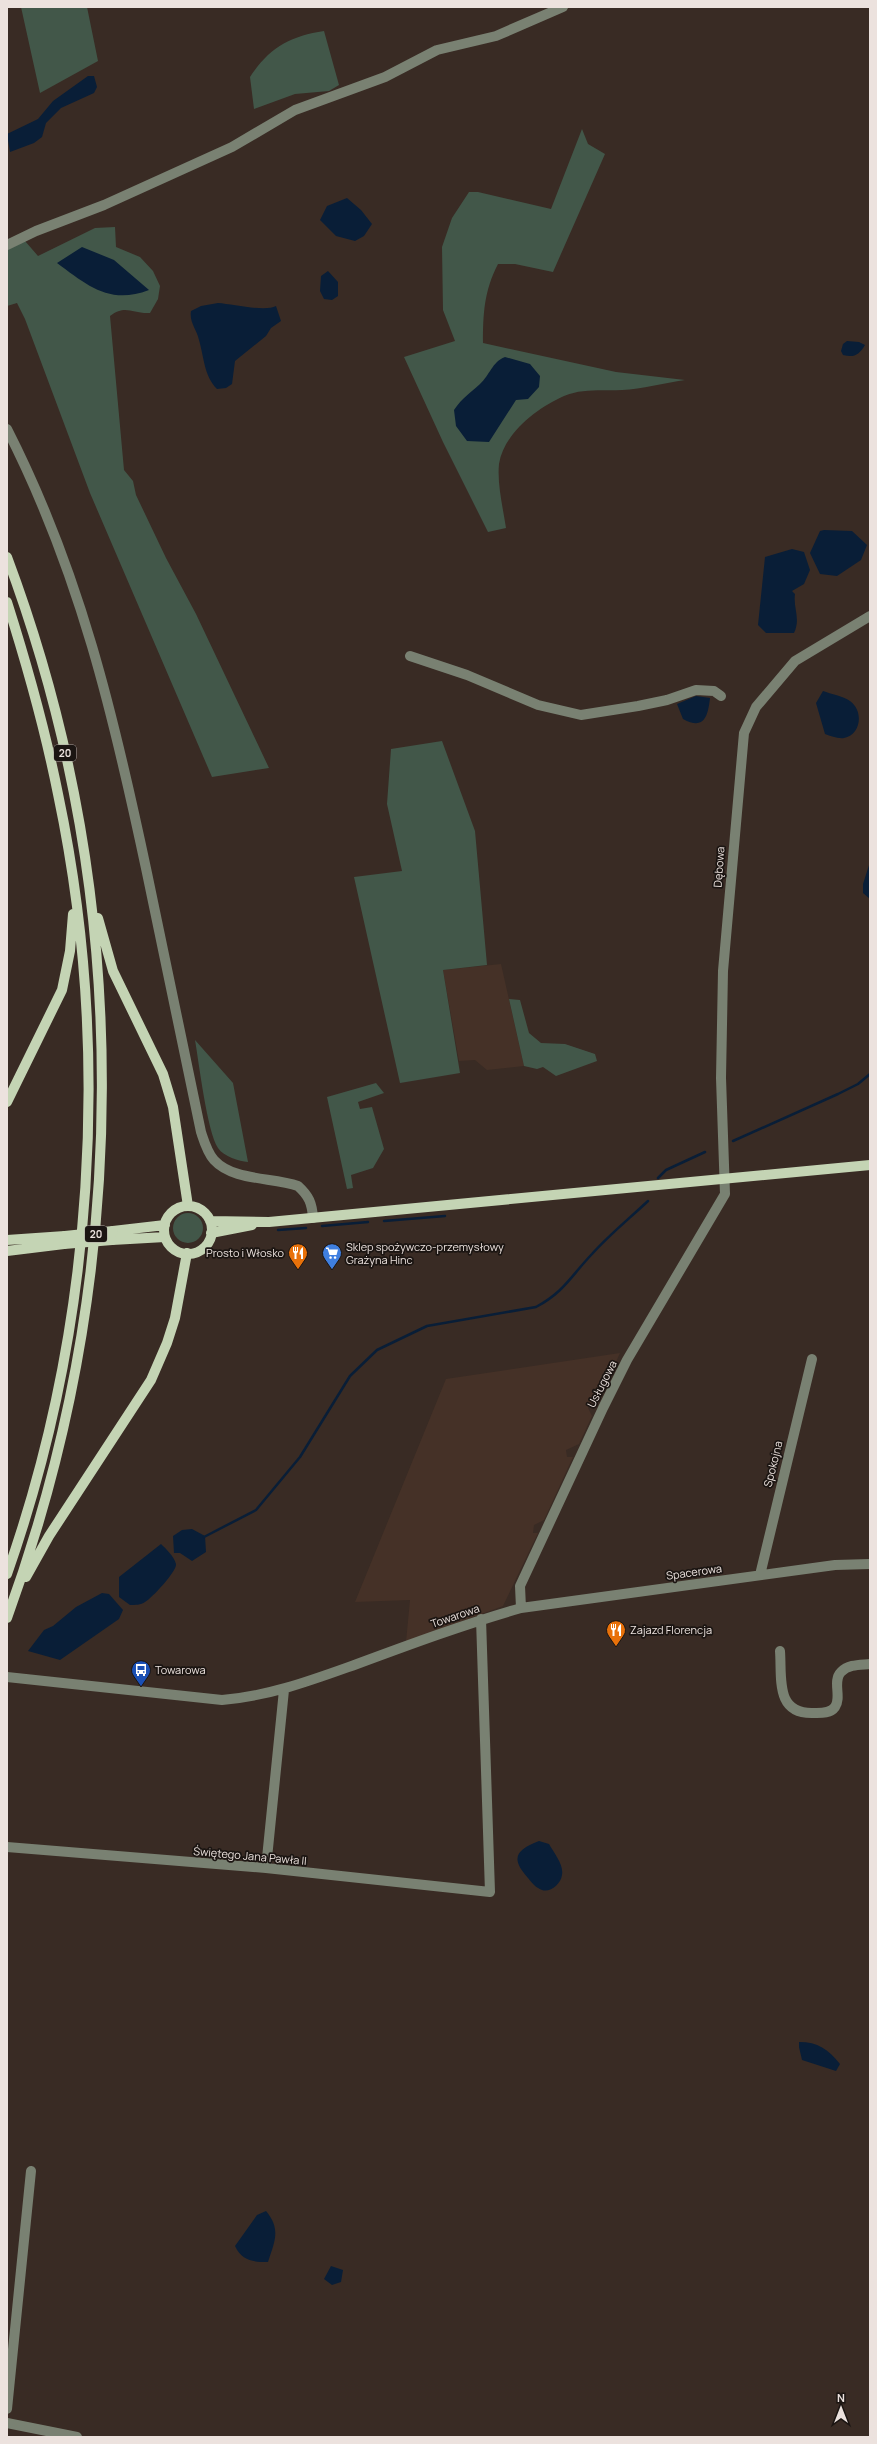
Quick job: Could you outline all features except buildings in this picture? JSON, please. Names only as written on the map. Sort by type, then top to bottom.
[{"type":"main road","name":"20","points":[[7,557],[49,689],[68,768],[87,876],[96,948],[102,1030],[102,1145],[96,1234],[85,1320],[72,1391],[41,1516],[7,1618]]},
{"type":"main road","name":"20","points":[[7,602],[35,693],[59,795],[73,882],[82,960],[88,1092],[85,1189],[78,1258],[67,1340],[46,1440],[30,1502],[7,1574]]},
{"type":"main road","points":[[87,876],[113,971],[163,1074],[173,1107],[188,1206]]},
{"type":"main road","points":[[7,1102],[62,990],[70,951],[73,882]]},
{"type":"main road","points":[[211,1233],[269,1222],[870,1165]]},
{"type":"main road","points":[[188,1206],[201,1210],[210,1221],[211,1233],[206,1245],[194,1252],[187,1253],[174,1249],[165,1237],[165,1224],[167,1218],[176,1209],[188,1206]]},
{"type":"main road","points":[[210,1221],[269,1222]]},
{"type":"main road","points":[[112,1236],[165,1224]]},
{"type":"main road","points":[[7,1240],[64,1240],[112,1236],[165,1237]]},
{"type":"main road","points":[[7,1251],[64,1240]]},
{"type":"main road","points":[[19,1584],[28,1575],[49,1536],[151,1380],[167,1343],[175,1318],[187,1253]]},
{"type":"street","points":[[7,245],[36,231],[104,205],[232,147],[295,110],[385,77],[437,50],[496,36],[563,7]]},
{"type":"street","points":[[7,429],[57,542],[84,618],[104,684],[120,749],[201,1132],[207,1149],[212,1159],[228,1169],[298,1186],[306,1193],[311,1202],[313,1218]]},
{"type":"street","name":"Dębowa","points":[[724,1180],[721,1078],[723,971],[744,733],[756,707],[794,661],[870,616]]},
{"type":"street","points":[[410,656],[467,675],[538,705],[581,715],[668,700],[696,690],[714,691],[721,696]]},
{"type":"street","name":"Usługowa","points":[[521,1608],[520,1586],[603,1408],[628,1360],[726,1194],[724,1180]]},
{"type":"street","name":"Spokojna","points":[[760,1575],[812,1359]]},
{"type":"street","name":"Spacerowa","points":[[521,1608],[835,1565],[870,1564]]},
{"type":"street","name":"Towarowa","points":[[7,1677],[222,1700],[253,1697],[284,1690],[481,1619],[521,1608]]},
{"type":"street","name":"Świętego Jana Pawła II","points":[[7,1847],[266,1868],[490,1892],[481,1619]]},
{"type":"street","points":[[780,1651],[783,1697],[791,1707],[802,1713],[828,1712],[834,1708],[837,1704],[838,1676],[841,1672],[854,1665],[870,1664]]},
{"type":"street","points":[[266,1868],[284,1690]]},
{"type":"street","points":[[7,2409],[31,2171]]},
{"type":"street","points":[[7,2423],[77,2437]]},
{"type":"shaded area","points":[[501,964],[524,1066],[487,1070],[475,1060],[459,1061],[443,970]]},
{"type":"shaded area","points":[[620,1353],[599,1399],[592,1401],[588,1408],[592,1416],[579,1444],[566,1450],[567,1457],[573,1457],[544,1520],[534,1525],[533,1533],[538,1533],[503,1606],[406,1642],[410,1600],[355,1602],[446,1379]]},
{"type":"green space","points":[[21,7],[87,7],[98,61],[40,93]]},
{"type":"green space","points":[[324,31],[339,85],[329,91],[295,94],[254,109],[250,77],[265,58],[281,45],[291,40],[312,33]]},
{"type":"green space","points":[[582,129],[588,144],[605,154],[553,272],[515,264],[498,264],[493,274],[485,303],[483,343],[616,372],[685,380],[630,389],[593,390],[571,393],[543,407],[523,423],[507,442],[502,453],[499,464],[499,472],[506,528],[488,532],[443,442],[404,357],[455,341],[443,310],[442,247],[452,218],[469,192],[478,192],[551,209]]},
{"type":"green space","points":[[115,227],[116,247],[140,257],[153,271],[160,286],[158,299],[150,313],[125,310],[116,312],[110,316],[124,470],[133,481],[136,495],[166,558],[196,614],[269,768],[212,777],[90,493],[25,319],[17,303],[7,306],[7,250],[25,241],[38,256],[95,228]]},
{"type":"green space","points":[[442,741],[475,831],[487,965],[443,970],[460,1073],[400,1083],[354,877],[402,871],[387,804],[391,749]]},
{"type":"green space","points":[[509,999],[520,1000],[529,1033],[541,1043],[565,1044],[595,1054],[597,1061],[556,1076],[543,1067],[537,1069],[524,1066]]},
{"type":"green space","points":[[195,1040],[233,1083],[248,1162],[236,1160],[224,1154],[218,1148],[214,1139],[207,1112]]},
{"type":"green space","points":[[376,1083],[384,1093],[358,1102],[360,1109],[372,1107],[384,1149],[373,1168],[351,1175],[353,1188],[347,1189],[327,1097]]},
{"type":"green space","points":[[188,1213],[199,1217],[203,1228],[199,1239],[188,1243],[177,1239],[173,1228],[177,1217]]},
{"type":"water","points":[[88,76],[94,76],[97,87],[94,93],[61,108],[46,123],[42,137],[34,143],[10,152],[7,134],[38,119],[53,101]]},
{"type":"water","points":[[347,198],[361,210],[372,224],[364,236],[355,241],[336,236],[320,220],[327,206]]},
{"type":"water","points":[[82,247],[114,260],[149,290],[135,294],[123,295],[100,291],[89,286],[57,263]]},
{"type":"water","points":[[328,271],[338,282],[338,296],[332,300],[324,299],[320,291],[321,276]]},
{"type":"water","points":[[218,303],[257,308],[271,308],[276,306],[281,321],[271,328],[266,336],[235,361],[232,384],[226,388],[217,389],[209,378],[205,366],[198,336],[192,322],[191,311],[201,306]]},
{"type":"water","points":[[847,341],[859,342],[865,345],[856,355],[843,355],[841,351],[843,344]]},
{"type":"water","points":[[505,357],[530,364],[540,376],[539,387],[528,399],[516,400],[489,442],[467,441],[456,426],[454,410],[463,399],[480,384],[494,365]]},
{"type":"water","points":[[820,531],[852,531],[867,545],[861,560],[837,576],[820,574],[810,553]]},
{"type":"water","points":[[792,549],[804,552],[810,570],[804,584],[792,591],[795,594],[797,618],[796,628],[794,633],[766,633],[758,625],[765,557]]},
{"type":"water","points":[[823,691],[844,698],[854,705],[859,716],[859,722],[857,728],[850,736],[839,738],[825,734],[816,703]]},
{"type":"water","points":[[696,696],[710,698],[708,710],[704,719],[701,722],[696,723],[683,719],[677,704]]},
{"type":"water","points":[[870,862],[870,899],[863,893],[863,884]]},
{"type":"water","points":[[192,1529],[205,1536],[206,1552],[192,1561],[180,1553],[174,1553],[173,1536],[182,1530]]},
{"type":"water","points":[[161,1544],[174,1558],[176,1564],[173,1572],[164,1584],[148,1600],[142,1604],[130,1605],[119,1597],[119,1577]]},
{"type":"water","points":[[102,1593],[109,1594],[123,1610],[119,1619],[60,1660],[28,1651],[44,1630],[53,1626],[76,1607]]},
{"type":"water","points":[[539,1841],[549,1844],[562,1867],[560,1882],[552,1889],[545,1891],[534,1885],[522,1871],[518,1860],[518,1855],[521,1851],[531,1844]]},
{"type":"water","points":[[799,2042],[812,2043],[827,2050],[840,2064],[836,2071],[802,2060]]},
{"type":"water","points":[[266,2211],[271,2217],[275,2230],[274,2241],[268,2262],[248,2260],[241,2255],[235,2246],[257,2215]]},
{"type":"water","points":[[331,2266],[343,2270],[341,2282],[332,2285],[324,2279]]},
{"type":"waterway","points":[[733,1141],[838,1094],[858,1084],[870,1074]]},
{"type":"waterway","points":[[658,1178],[666,1170],[705,1152]]},
{"type":"waterway","points":[[204,1537],[256,1510],[300,1457],[350,1376],[377,1350],[427,1326],[536,1307],[554,1295],[567,1283],[612,1233],[648,1201]]},
{"type":"waterway","points":[[384,1221],[445,1216]]},
{"type":"waterway","points":[[322,1226],[368,1222]]},
{"type":"waterway","points":[[278,1230],[306,1228]]},
{"type":"place","name":"Prosto i Włosko","points":[[298,1270]]},
{"type":"place","name":"Sklep spożywczo-przemysłowy Grażyna Hinc","points":[[332,1270]]},
{"type":"place","name":"Zajazd Florencja","points":[[616,1647]]},
{"type":"place","name":"Towarowa","points":[[141,1687]]}]
